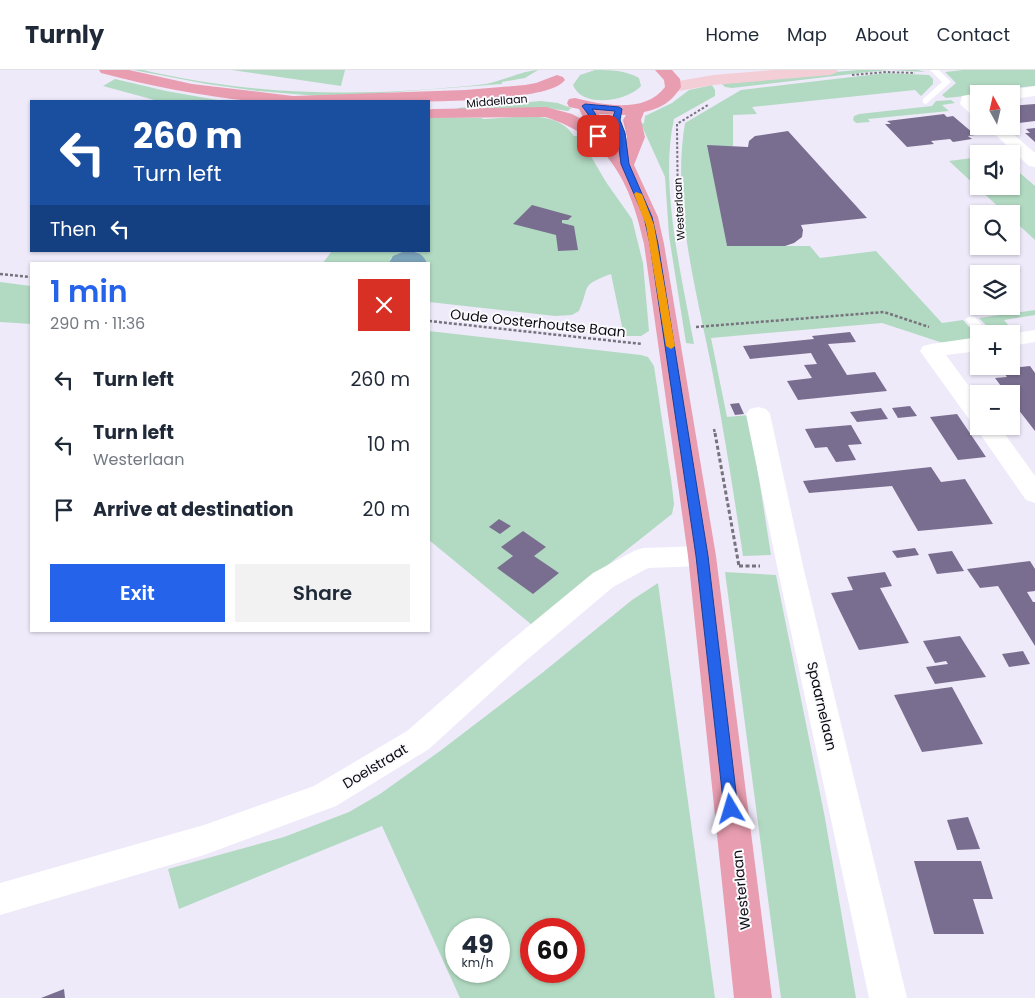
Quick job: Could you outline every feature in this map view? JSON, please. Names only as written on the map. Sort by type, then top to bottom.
[{"type":"main road","name":"Middellaan","points":[[107,70],[192,89],[284,100]]},
{"type":"main road","points":[[660,75],[724,70]]},
{"type":"main road","points":[[660,75],[713,80],[830,70]]},
{"type":"main road","points":[[554,79],[564,97],[585,106],[619,109],[637,108],[658,102],[668,95],[660,75]]},
{"type":"main road","points":[[619,109],[625,104],[646,97],[654,91],[660,75]]},
{"type":"main road","name":"Middellaan","points":[[388,100],[505,92],[516,86],[554,79]]},
{"type":"main road","name":"Middellaan","points":[[430,106],[554,79]]},
{"type":"main road","name":"Westerlaan","points":[[585,106],[592,113],[598,136],[625,164]]},
{"type":"main road","points":[[625,164],[636,137],[632,120],[637,108]]},
{"type":"main road","name":"Westerlaan","points":[[619,109],[616,120],[621,133],[625,164],[648,217],[654,244],[702,556],[753,998]]},
{"type":"main road","points":[[430,114],[546,112],[566,118],[598,136]]},
{"type":"street","points":[[1020,93],[1035,92]]},
{"type":"street","points":[[1004,135],[1035,162]]},
{"type":"street","points":[[1020,338],[1035,336]]},
{"type":"street","points":[[970,345],[931,351],[970,405]]},
{"type":"street","name":"Spaarnelaan","points":[[758,414],[792,575],[888,998]]},
{"type":"street","points":[[992,435],[1035,494]]},
{"type":"street","name":"Doelstraat","points":[[0,899],[204,840],[325,796],[418,740],[512,656],[603,580],[643,558],[702,556]]},
{"type":"lane","points":[[926,101],[947,82],[934,70]]},
{"type":"lane","points":[[971,319],[977,325]]},
{"type":"path","name":"Westerlaan","points":[[678,223],[677,124],[714,101]]},
{"type":"path","points":[[0,274],[30,277]]},
{"type":"path","points":[[697,335],[696,328],[884,312],[936,329]]},
{"type":"path","name":"Oude Oosterhoutse Baan","points":[[430,321],[646,345]]},
{"type":"path","points":[[714,425],[739,566]]},
{"type":"green space","points":[[133,70],[272,90],[357,92],[399,91],[486,84],[538,70],[525,78],[502,82],[502,84],[343,96],[318,96],[207,84]]},
{"type":"green space","points":[[232,70],[345,70],[341,86]]},
{"type":"green space","points":[[595,70],[612,70],[628,73],[639,78],[641,86],[626,96],[616,99],[595,100],[578,93],[573,85],[580,75]]},
{"type":"green space","points":[[858,70],[890,70],[732,88],[725,87],[720,82]]},
{"type":"green space","points":[[890,70],[918,70],[925,72]]},
{"type":"green space","points":[[963,70],[1035,70],[1035,86],[1020,87],[1020,85],[970,85],[970,96],[946,98],[942,95],[956,83],[945,72]]},
{"type":"green space","points":[[886,73],[929,75],[933,79],[933,84],[921,96],[915,90],[752,107],[757,114],[733,115],[733,146],[708,146],[727,246],[810,246],[820,258],[876,251],[942,323],[963,320],[970,328],[970,342],[946,344],[882,323],[711,338],[727,417],[749,415],[771,555],[743,556],[713,375],[688,250],[681,185],[685,123],[741,90]]},
{"type":"green space","points":[[115,79],[217,100],[154,100],[103,86]]},
{"type":"green space","points":[[712,85],[715,90],[715,96],[674,119],[670,145],[669,173],[674,231],[694,344],[686,343],[669,236],[665,177],[641,124],[644,123],[645,116],[672,103],[689,90]]},
{"type":"green space","points":[[951,100],[955,103],[942,105],[949,111],[868,119],[870,122],[856,123],[853,120],[854,116],[859,114],[932,106],[936,101]]},
{"type":"green space","points":[[541,101],[558,103],[571,108],[568,111],[547,108],[459,111],[458,108]]},
{"type":"green space","points":[[430,117],[483,119],[532,117],[556,121],[566,127],[574,136],[579,136],[606,182],[632,219],[643,263],[649,331],[641,336],[624,336],[611,274],[590,284],[579,311],[572,315],[555,316],[430,302],[430,262],[425,262],[420,255],[415,252],[430,252]]},
{"type":"green space","points":[[970,158],[970,181],[949,161]]},
{"type":"green space","points":[[1020,173],[1035,186],[1035,240],[1020,226],[1020,205],[996,205],[986,195],[1020,195]]},
{"type":"green space","points":[[331,252],[403,252],[391,258],[389,262],[324,262]]},
{"type":"green space","points":[[0,282],[30,286],[30,324],[0,322]]},
{"type":"green space","points":[[1035,310],[1035,315],[1004,320],[1008,325],[986,325],[979,318],[1020,315],[1020,312]]},
{"type":"green space","points":[[430,331],[641,355],[648,357],[654,366],[672,486],[674,504],[672,514],[532,625],[430,541]]},
{"type":"green space","points":[[725,572],[776,575],[825,818],[856,998],[781,998]]},
{"type":"green space","points":[[658,583],[715,998],[460,998],[453,983],[510,983],[510,918],[445,918],[445,965],[382,826],[179,909],[168,869],[284,837],[349,812],[380,794],[440,751],[542,673],[632,600]]},
{"type":"water","points":[[403,252],[416,252],[424,257],[426,262],[389,262],[393,256]]},
{"type":"building","points":[[1035,104],[1035,121],[1020,123],[1020,105]]},
{"type":"building","points":[[944,114],[947,117],[953,116],[970,130],[970,135],[975,135],[968,136],[972,139],[953,142],[950,139],[931,141],[934,144],[907,147],[885,124],[891,124],[887,121]]},
{"type":"building","points":[[1035,128],[1035,142],[1025,133],[1030,133],[1026,129]]},
{"type":"building","points":[[788,131],[867,218],[801,225],[803,230],[802,237],[794,243],[785,246],[727,246],[707,145],[748,147],[749,141],[755,136]]},
{"type":"building","points":[[532,205],[572,216],[568,220],[562,220],[562,223],[574,226],[578,250],[558,251],[556,235],[513,224]]},
{"type":"building","points":[[850,332],[856,342],[828,344],[847,375],[875,372],[887,391],[798,400],[787,381],[812,378],[804,365],[817,364],[811,353],[750,359],[743,346],[814,339],[812,336]]},
{"type":"building","points":[[1030,366],[1035,373],[1035,431],[1020,412],[1020,385],[1000,385],[995,378],[1007,377],[1006,375],[1020,375],[1020,367]]},
{"type":"building","points":[[739,403],[744,414],[735,415],[730,404]]},
{"type":"building","points":[[910,406],[917,416],[898,418],[892,408]]},
{"type":"building","points":[[881,408],[888,419],[857,422],[850,412]]},
{"type":"building","points":[[957,414],[986,457],[958,460],[930,417]]},
{"type":"building","points":[[851,425],[862,444],[848,445],[856,460],[836,462],[827,447],[815,448],[805,429]]},
{"type":"building","points":[[931,467],[941,482],[965,479],[993,524],[918,531],[892,486],[809,493],[803,481]]},
{"type":"building","points":[[499,519],[511,526],[500,534],[489,527]]},
{"type":"building","points":[[523,531],[546,547],[534,556],[559,573],[533,594],[497,568],[513,556],[501,547]]},
{"type":"building","points":[[915,548],[919,555],[897,558],[892,551]]},
{"type":"building","points":[[952,551],[964,571],[937,574],[928,554]]},
{"type":"building","points":[[1030,561],[1035,569],[1035,591],[1027,592],[1033,602],[1035,602],[1035,646],[998,586],[980,588],[967,569]]},
{"type":"building","points":[[885,572],[892,586],[880,588],[909,643],[859,650],[831,593],[853,590],[847,577]]},
{"type":"building","points":[[960,636],[986,677],[935,684],[926,667],[948,664],[946,661],[935,663],[923,641]]},
{"type":"building","points":[[1023,651],[1030,664],[1009,667],[1002,654]]},
{"type":"building","points":[[952,687],[983,744],[922,752],[894,695]]},
{"type":"building","points":[[968,817],[980,849],[957,850],[947,820]]},
{"type":"building","points":[[914,861],[981,861],[993,899],[973,899],[984,934],[934,934]]},
{"type":"building","points":[[64,989],[65,998],[41,998]]},
{"type":"slow traffic","points":[[638,194],[650,225],[671,346]]},
{"type":"route","points":[[598,136],[592,113],[585,106],[619,109],[616,113],[616,120],[621,133],[625,164],[648,217],[666,315],[702,556],[731,809]]}]
